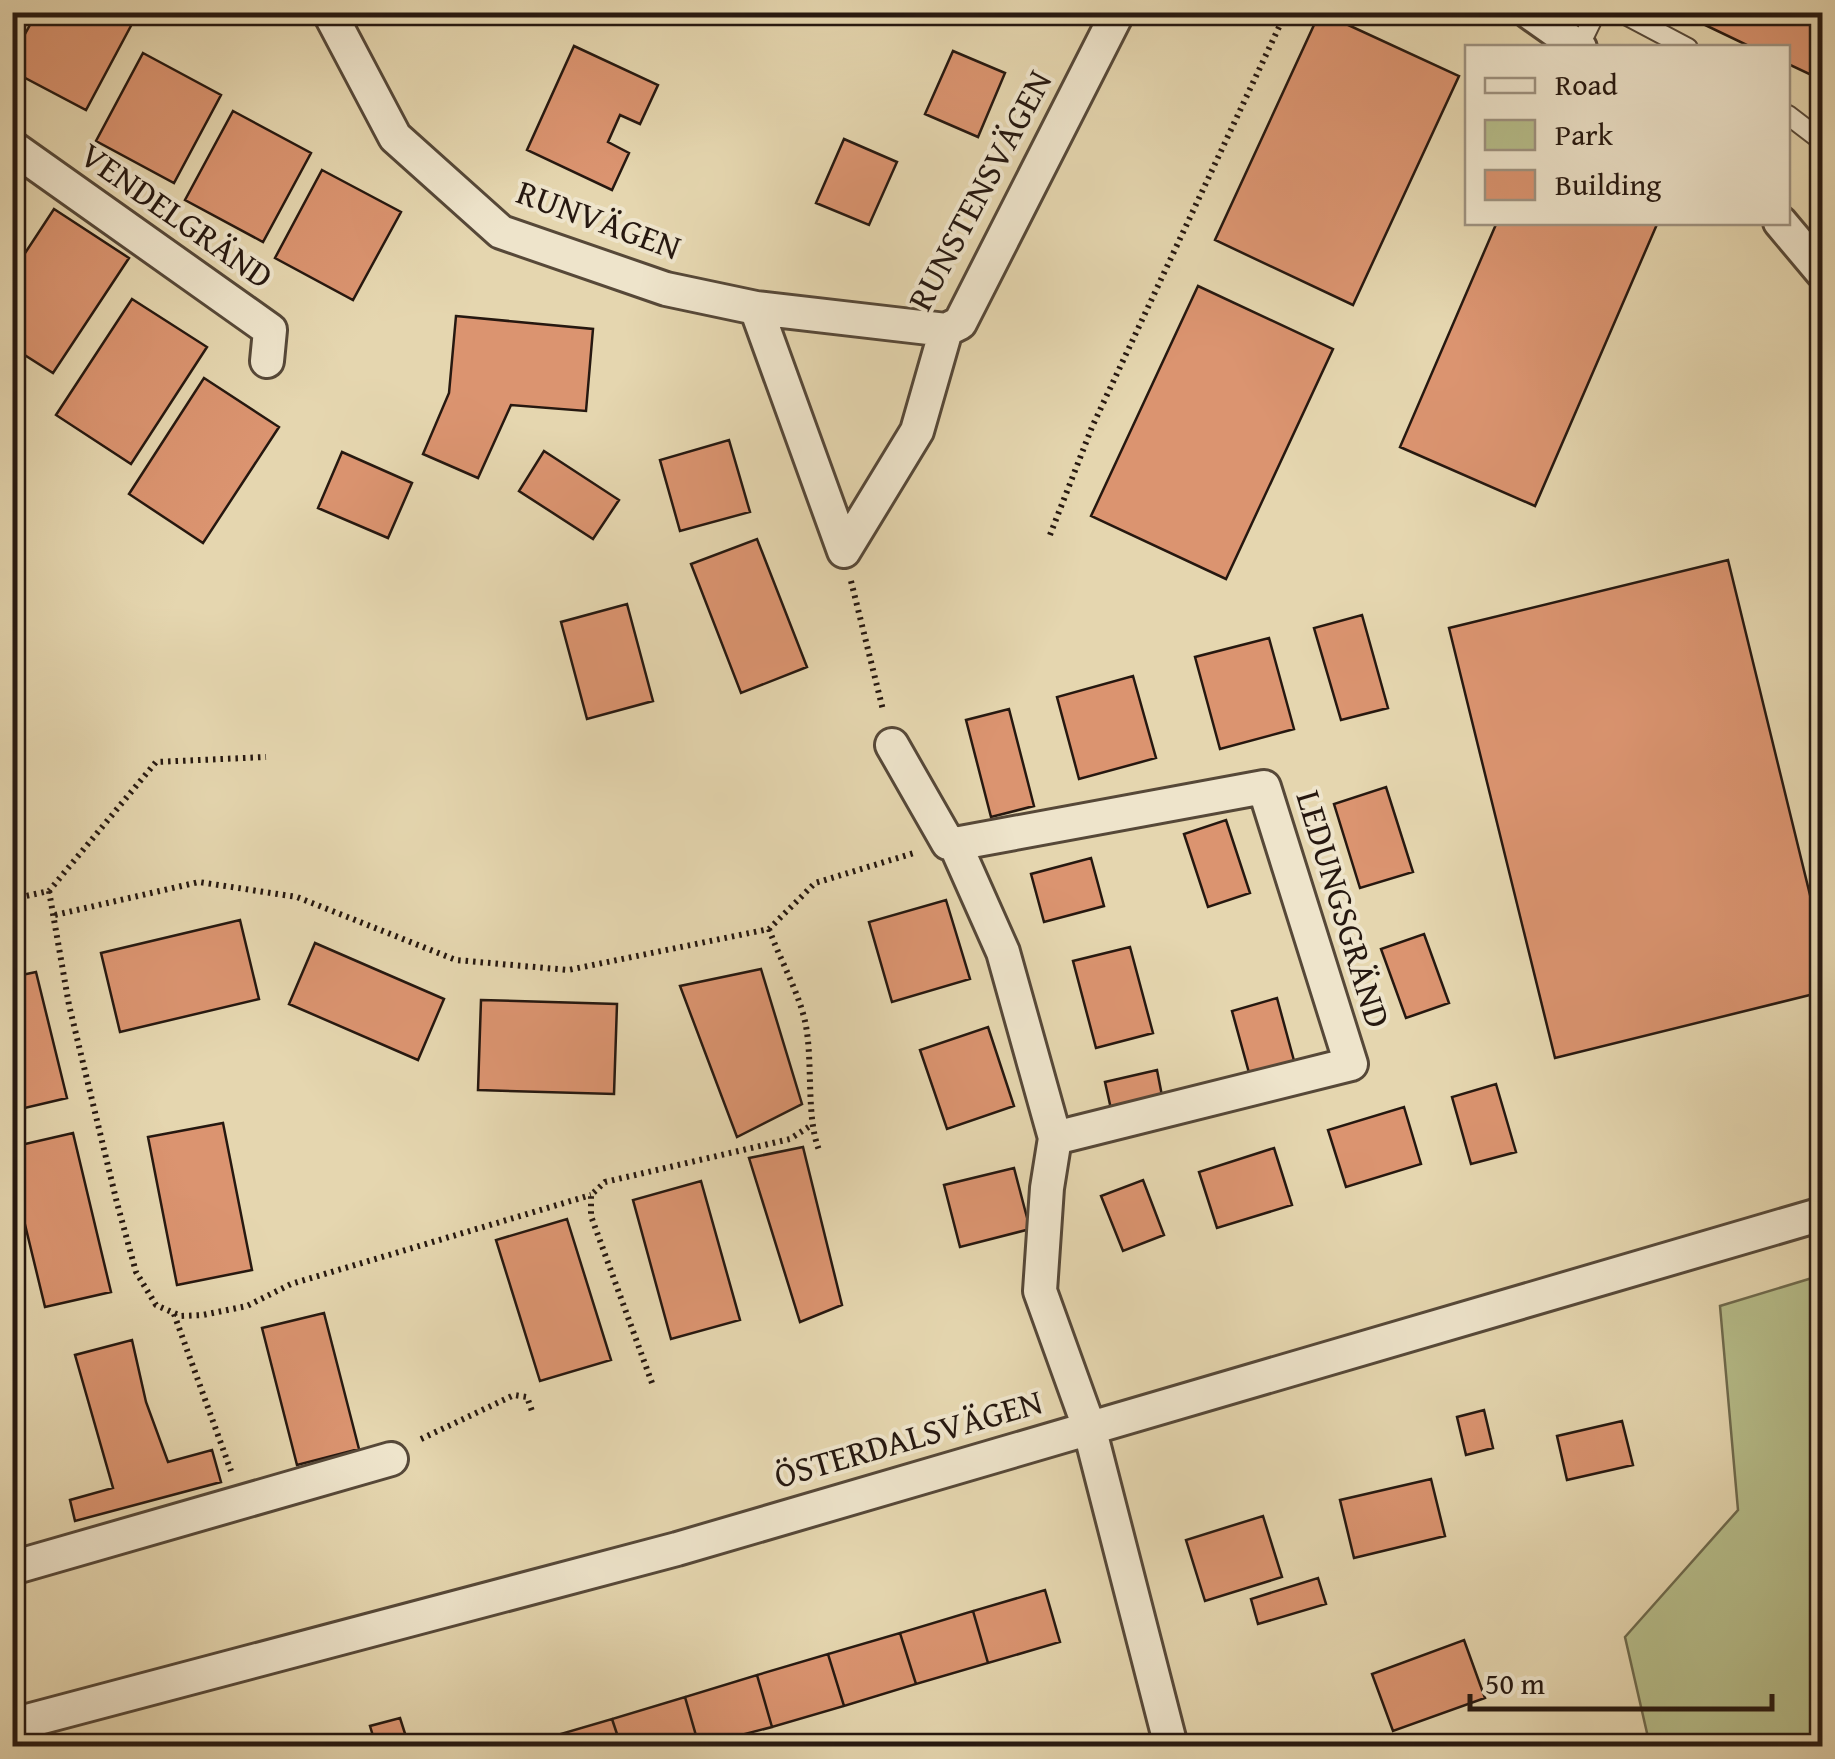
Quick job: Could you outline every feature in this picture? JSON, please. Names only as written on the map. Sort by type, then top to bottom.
[{"type":"street","name":"RUNVÄGEN","points":[[329,12],[395,137],[501,232],[666,289],[756,308],[946,330]]},
{"type":"street","name":"RUNSTENSVÄGEN","points":[[844,551],[917,432],[946,330],[960,323],[1118,12]]},
{"type":"street","points":[[1534,14],[1577,45]]},
{"type":"street","name":"VENDELGRÄND","points":[[12,147],[270,330],[267,361]]},
{"type":"street","points":[[1783,225],[1822,272]]},
{"type":"street","points":[[756,308],[844,551]]},
{"type":"street","points":[[892,744],[952,843],[1003,952],[1056,1138],[1040,1291],[1090,1426],[1171,1746]]},
{"type":"street","name":"LEDUNGSGRÄND","points":[[952,843],[1264,787],[1351,1064],[1056,1138]]},
{"type":"street","name":"ÖSTERDALSVÄGEN","points":[[12,1725],[677,1549],[1822,1214]]},
{"type":"street","points":[[12,1568],[391,1459]]},
{"type":"lane","points":[[1581,45],[1596,12]]},
{"type":"lane","points":[[1620,12],[1682,45]]},
{"type":"lane","points":[[1790,116],[1822,141]]},
{"type":"path","points":[[1050,535],[1092,427],[1286,12]]},
{"type":"path","points":[[844,551],[892,744]]},
{"type":"path","points":[[12,899],[49,891],[156,762],[266,757]]},
{"type":"path","points":[[55,915],[199,882],[298,898],[456,960],[568,970],[769,929],[816,884],[952,843]]},
{"type":"path","points":[[49,891],[68,1005],[136,1272],[156,1305],[173,1313],[202,1316],[247,1306],[291,1284],[592,1195],[606,1182],[790,1139],[810,1126]]},
{"type":"path","points":[[769,929],[805,1020],[814,1096],[810,1126],[819,1150]]},
{"type":"path","points":[[592,1195],[591,1216],[652,1383]]},
{"type":"path","points":[[173,1313],[242,1501]]},
{"type":"path","points":[[391,1459],[436,1430],[514,1395],[528,1396],[533,1414]]},
{"type":"green space","points":[[1822,1275],[1822,1746],[1650,1746],[1625,1637],[1738,1510],[1720,1306]]},
{"type":"building","points":[[37,12],[116,12],[133,22],[86,110],[12,71],[12,58]]},
{"type":"building","points":[[1320,12],[1459,76],[1353,305],[1215,240]]},
{"type":"building","points":[[1678,12],[1822,12],[1822,80],[1790,65],[1790,45],[1747,45]]},
{"type":"building","points":[[574,46],[658,85],[640,124],[620,115],[608,142],[629,153],[612,190],[527,150]]},
{"type":"building","points":[[953,51],[1005,73],[978,137],[925,114]]},
{"type":"building","points":[[143,53],[221,95],[174,183],[96,141]]},
{"type":"building","points":[[233,111],[311,153],[263,242],[185,200]]},
{"type":"building","points":[[844,139],[897,162],[869,225],[816,203]]},
{"type":"building","points":[[322,170],[401,212],[353,300],[275,258]]},
{"type":"building","points":[[54,209],[129,258],[53,373],[12,347],[12,273]]},
{"type":"building","points":[[1496,225],[1657,225],[1535,506],[1400,447]]},
{"type":"building","points":[[1198,286],[1333,349],[1226,579],[1091,516]]},
{"type":"building","points":[[132,299],[207,347],[131,464],[56,415]]},
{"type":"building","points":[[456,316],[593,329],[586,411],[511,405],[478,478],[423,454],[449,393]]},
{"type":"building","points":[[204,378],[279,427],[203,543],[129,494]]},
{"type":"building","points":[[729,440],[750,512],[680,531],[660,460]]},
{"type":"building","points":[[544,451],[619,500],[593,539],[519,491]]},
{"type":"building","points":[[342,452],[412,483],[388,538],[318,508]]},
{"type":"building","points":[[757,539],[807,667],[741,693],[691,564]]},
{"type":"building","points":[[1728,560],[1822,944],[1822,992],[1555,1058],[1449,628]]},
{"type":"building","points":[[627,604],[653,701],[587,719],[561,622]]},
{"type":"building","points":[[1362,615],[1388,708],[1341,720],[1314,628]]},
{"type":"building","points":[[1269,638],[1294,729],[1220,749],[1195,657]]},
{"type":"building","points":[[1133,676],[1156,758],[1079,779],[1057,697]]},
{"type":"building","points":[[1009,709],[1034,806],[991,817],[966,720]]},
{"type":"building","points":[[1386,787],[1413,872],[1360,888],[1334,804]]},
{"type":"building","points":[[1226,820],[1250,893],[1208,907],[1184,834]]},
{"type":"building","points":[[1091,858],[1104,906],[1044,922],[1031,874]]},
{"type":"building","points":[[946,900],[970,979],[892,1002],[869,922]]},
{"type":"building","points":[[240,920],[259,999],[120,1032],[101,953]]},
{"type":"building","points":[[1424,934],[1449,1003],[1406,1018],[1381,949]]},
{"type":"building","points":[[315,943],[444,999],[418,1060],[289,1004]]},
{"type":"building","points":[[1130,947],[1153,1033],[1096,1048],[1073,961]]},
{"type":"building","points":[[761,969],[802,1104],[737,1137],[680,986]]},
{"type":"building","points":[[36,972],[67,1098],[12,1111],[12,977]]},
{"type":"building","points":[[1277,998],[1296,1068],[1251,1080],[1232,1011]]},
{"type":"building","points":[[481,1000],[617,1004],[614,1094],[478,1090]]},
{"type":"building","points":[[988,1027],[1014,1106],[947,1129],[920,1050]]},
{"type":"building","points":[[1157,1070],[1164,1106],[1113,1118],[1105,1082]]},
{"type":"building","points":[[1496,1084],[1516,1152],[1471,1164],[1452,1097]]},
{"type":"building","points":[[1404,1107],[1421,1164],[1346,1187],[1328,1130]]},
{"type":"building","points":[[223,1123],[252,1270],[177,1285],[148,1137]]},
{"type":"building","points":[[73,1133],[111,1292],[45,1307],[12,1171],[12,1147]]},
{"type":"building","points":[[803,1147],[842,1305],[800,1322],[749,1158]]},
{"type":"building","points":[[1274,1148],[1292,1205],[1217,1228],[1199,1172]]},
{"type":"building","points":[[1014,1168],[1030,1229],[960,1247],[944,1185]]},
{"type":"building","points":[[1143,1180],[1164,1235],[1123,1251],[1101,1196]]},
{"type":"building","points":[[701,1181],[740,1320],[671,1339],[633,1200]]},
{"type":"building","points":[[567,1219],[611,1360],[540,1381],[496,1240]]},
{"type":"building","points":[[324,1313],[359,1449],[297,1465],[262,1328]]},
{"type":"building","points":[[132,1340],[146,1402],[168,1462],[212,1450],[221,1482],[75,1521],[70,1500],[113,1488],[75,1355]]},
{"type":"building","points":[[1484,1410],[1493,1448],[1466,1455],[1457,1417]]},
{"type":"building","points":[[1622,1421],[1633,1465],[1567,1480],[1557,1436]]},
{"type":"building","points":[[1431,1479],[1445,1536],[1354,1558],[1340,1500]]},
{"type":"building","points":[[1263,1516],[1282,1577],[1205,1601],[1186,1540]]},
{"type":"building","points":[[1318,1578],[1326,1604],[1258,1624],[1251,1599]]},
{"type":"building","points":[[1045,1590],[1060,1642],[988,1663],[973,1611]]},
{"type":"building","points":[[973,1611],[988,1663],[916,1684],[900,1633]]},
{"type":"building","points":[[900,1633],[916,1684],[844,1706],[828,1654]]},
{"type":"building","points":[[1464,1640],[1485,1698],[1393,1731],[1372,1674]]},
{"type":"building","points":[[828,1654],[844,1706],[772,1727],[757,1675]]},
{"type":"building","points":[[757,1675],[772,1727],[699,1746],[685,1697]]},
{"type":"building","points":[[685,1697],[699,1746],[621,1746],[612,1719]]},
{"type":"building","points":[[400,1718],[409,1746],[376,1746],[370,1726]]},
{"type":"building","points":[[612,1719],[621,1746],[542,1746],[540,1740]]}]
